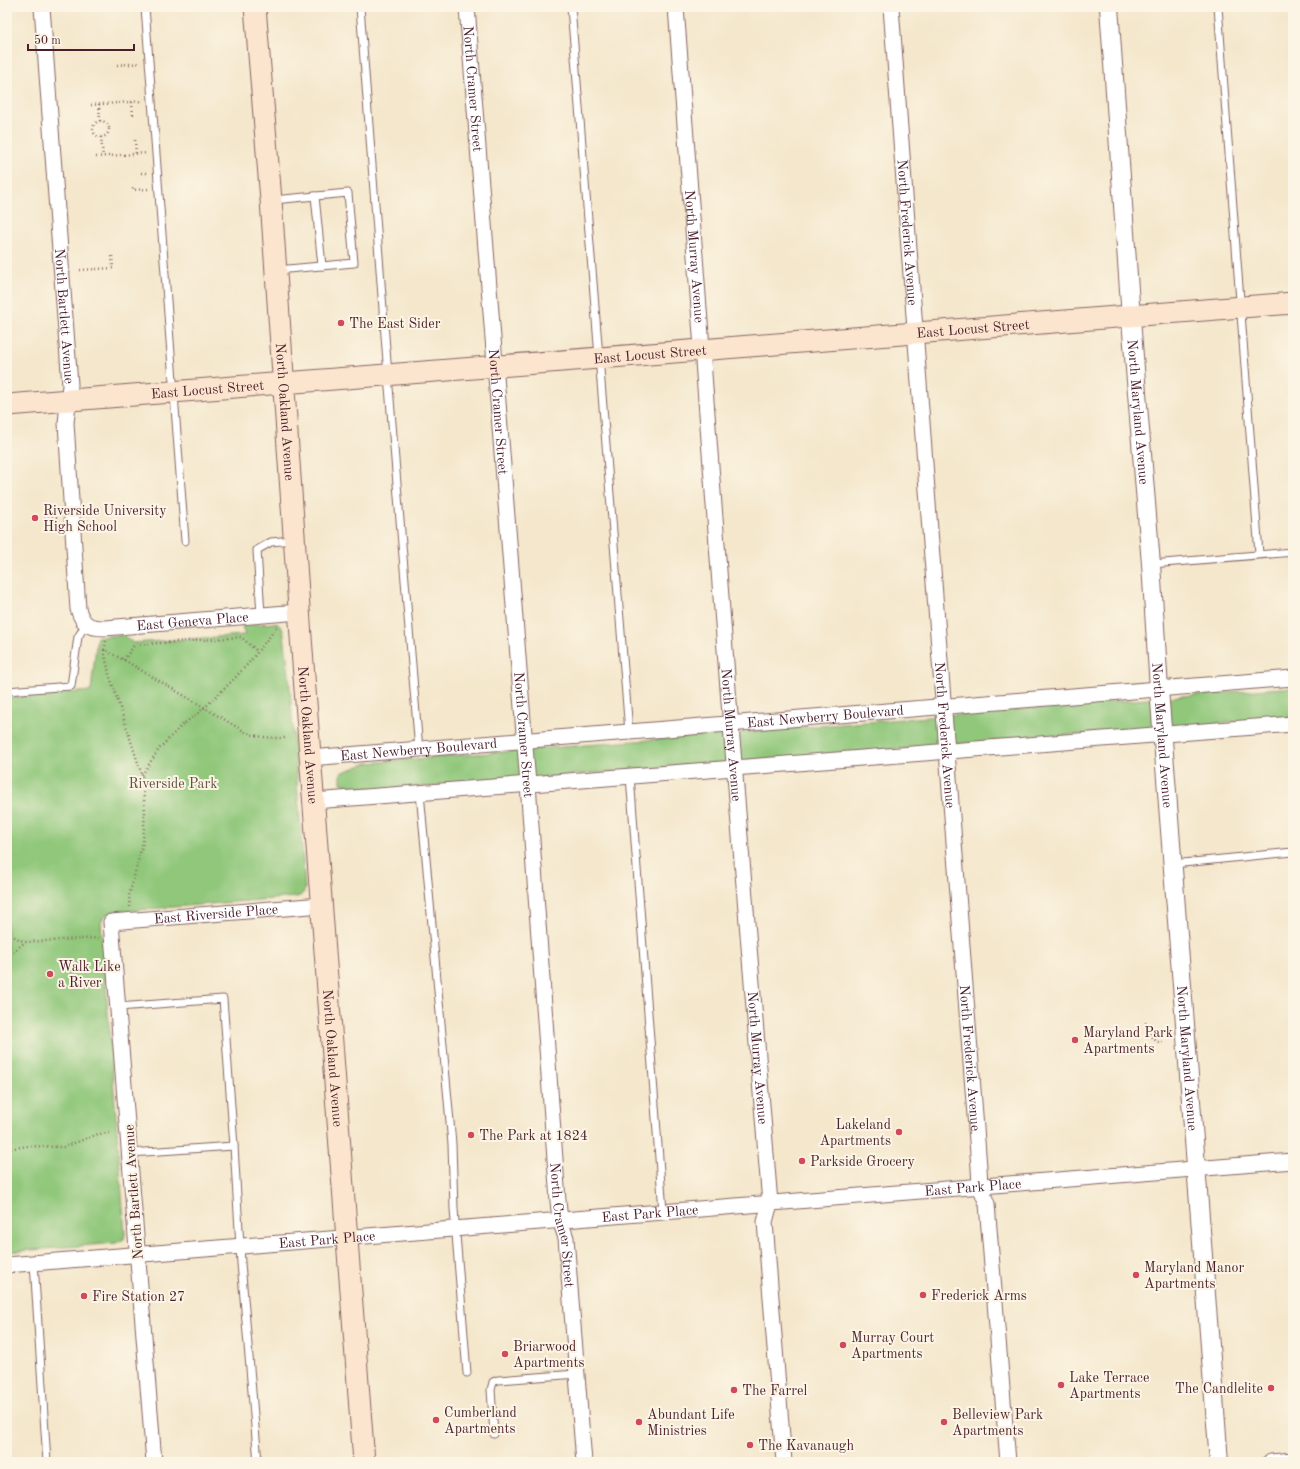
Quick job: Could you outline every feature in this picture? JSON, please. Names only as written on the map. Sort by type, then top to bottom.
[{"type":"main road","name":"North Oakland Avenue","points":[[255,7],[271,200],[299,612],[364,1462]]},
{"type":"main road","name":"East Locust Street","points":[[7,405],[1293,303]]},
{"type":"street","name":"North Bartlett Avenue","points":[[42,7],[70,385],[66,423],[78,609],[80,617],[86,624]]},
{"type":"street","name":"North Cramer Street","points":[[467,7],[525,741],[560,1220],[566,1238],[584,1462]]},
{"type":"street","name":"North Murray Avenue","points":[[676,7],[731,724],[770,1202],[766,1222],[784,1462]]},
{"type":"street","name":"North Frederick Avenue","points":[[891,7],[980,1186],[987,1204],[1008,1462]]},
{"type":"street","name":"North Maryland Avenue","points":[[1109,7],[1131,315],[1151,564],[1162,734],[1219,1462]]},
{"type":"street","name":"East Geneva Place","points":[[86,624],[94,628],[105,628],[299,612]]},
{"type":"street","name":"East Newberry Boulevard","points":[[310,758],[1293,678]]},
{"type":"street","points":[[314,801],[1293,724]]},
{"type":"street","name":"East Riverside Place","points":[[111,922],[322,905]]},
{"type":"street","name":"North Bartlett Avenue","points":[[111,922],[154,1462]]},
{"type":"street","name":"East Park Place","points":[[7,1264],[1293,1161]]},
{"type":"street","points":[[1271,1462],[1293,1460]]},
{"type":"lane","points":[[144,7],[185,541]]},
{"type":"lane","points":[[360,7],[388,375],[419,750]]},
{"type":"lane","points":[[571,7],[628,732]]},
{"type":"lane","points":[[1218,7],[1259,554]]},
{"type":"lane","points":[[271,200],[348,193],[354,263],[275,271]]},
{"type":"lane","points":[[315,196],[322,266]]},
{"type":"lane","points":[[261,615],[257,550],[271,542],[294,540]]},
{"type":"lane","points":[[1151,564],[1293,552]]},
{"type":"lane","points":[[7,691],[71,686],[78,637],[86,624]]},
{"type":"lane","points":[[630,776],[663,1212]]},
{"type":"lane","points":[[420,793],[452,1144],[456,1228],[467,1373]]},
{"type":"lane","points":[[1173,864],[1293,852]]},
{"type":"lane","points":[[118,1007],[224,999],[240,1245],[258,1462]]},
{"type":"lane","points":[[130,1153],[234,1146]]},
{"type":"lane","points":[[34,1263],[47,1462]]},
{"type":"lane","points":[[494,1434],[491,1390],[493,1382],[498,1380],[577,1374]]},
{"type":"path","points":[[91,105],[151,100]]},
{"type":"path","points":[[132,102],[133,116]]},
{"type":"path","points":[[99,104],[100,121]]},
{"type":"path","points":[[100,121],[107,123],[109,128],[106,136],[96,136],[93,131],[93,125],[100,121]]},
{"type":"path","points":[[101,137],[103,157]]},
{"type":"path","points":[[135,140],[136,154]]},
{"type":"path","points":[[96,157],[155,153]]},
{"type":"path","points":[[80,270],[113,268],[112,256]]},
{"type":"path","points":[[44,518],[60,517]]},
{"type":"path","points":[[142,775],[159,749],[180,727],[204,708],[248,664],[278,626]]},
{"type":"path","points":[[106,637],[104,650],[110,674],[142,775],[145,812],[143,842],[129,896],[130,909]]},
{"type":"path","points":[[124,660],[134,645],[241,637],[257,651]]},
{"type":"path","points":[[104,650],[124,660],[247,733],[270,738],[287,738]]},
{"type":"path","points":[[7,933],[25,942],[101,938]]},
{"type":"path","points":[[7,958],[25,942]]},
{"type":"path","points":[[1145,1023],[1152,1026],[1149,1034],[1157,1042],[1163,1042]]},
{"type":"path","points":[[7,1149],[28,1146],[64,1147],[98,1134],[109,1133]]},
{"type":"green space","name":"Riverside Park","points":[[274,623],[278,624],[282,628],[289,675],[305,889],[302,894],[296,897],[112,912],[105,916],[101,923],[125,1234],[124,1239],[116,1243],[7,1252],[7,698],[91,691],[97,637],[123,635],[133,643],[245,635],[242,626]]},
{"type":"green space","points":[[1293,687],[1293,717],[385,790],[348,786],[341,783],[341,773],[367,763]]},
{"type":"place","name":"The East Sider","points":[[341,323]]},
{"type":"place","name":"Riverside University High School","points":[[35,518]]},
{"type":"place","name":"Walk Like a River","points":[[50,974]]},
{"type":"place","name":"Maryland Park Apartments","points":[[1075,1040]]},
{"type":"place","name":"Lakeland Apartments","points":[[899,1132]]},
{"type":"place","name":"The Park at 1824","points":[[471,1135]]},
{"type":"place","name":"Parkside Grocery","points":[[802,1161]]},
{"type":"place","name":"Maryland Manor Apartments","points":[[1136,1275]]},
{"type":"place","name":"Frederick Arms","points":[[923,1295]]},
{"type":"place","name":"Fire Station 27","points":[[84,1296]]},
{"type":"place","name":"Murray Court Apartments","points":[[843,1345]]},
{"type":"place","name":"Briarwood Apartments","points":[[505,1354]]},
{"type":"place","name":"Lake Terrace Apartments","points":[[1061,1385]]},
{"type":"place","name":"The Candlelite","points":[[1271,1388]]},
{"type":"place","name":"The Farrel","points":[[734,1390]]},
{"type":"place","name":"Cumberland Apartments","points":[[436,1420]]},
{"type":"place","name":"Abundant Life Ministries","points":[[639,1422]]},
{"type":"place","name":"Belleview Park Apartments","points":[[944,1422]]},
{"type":"place","name":"The Kavanaugh","points":[[750,1445]]}]
